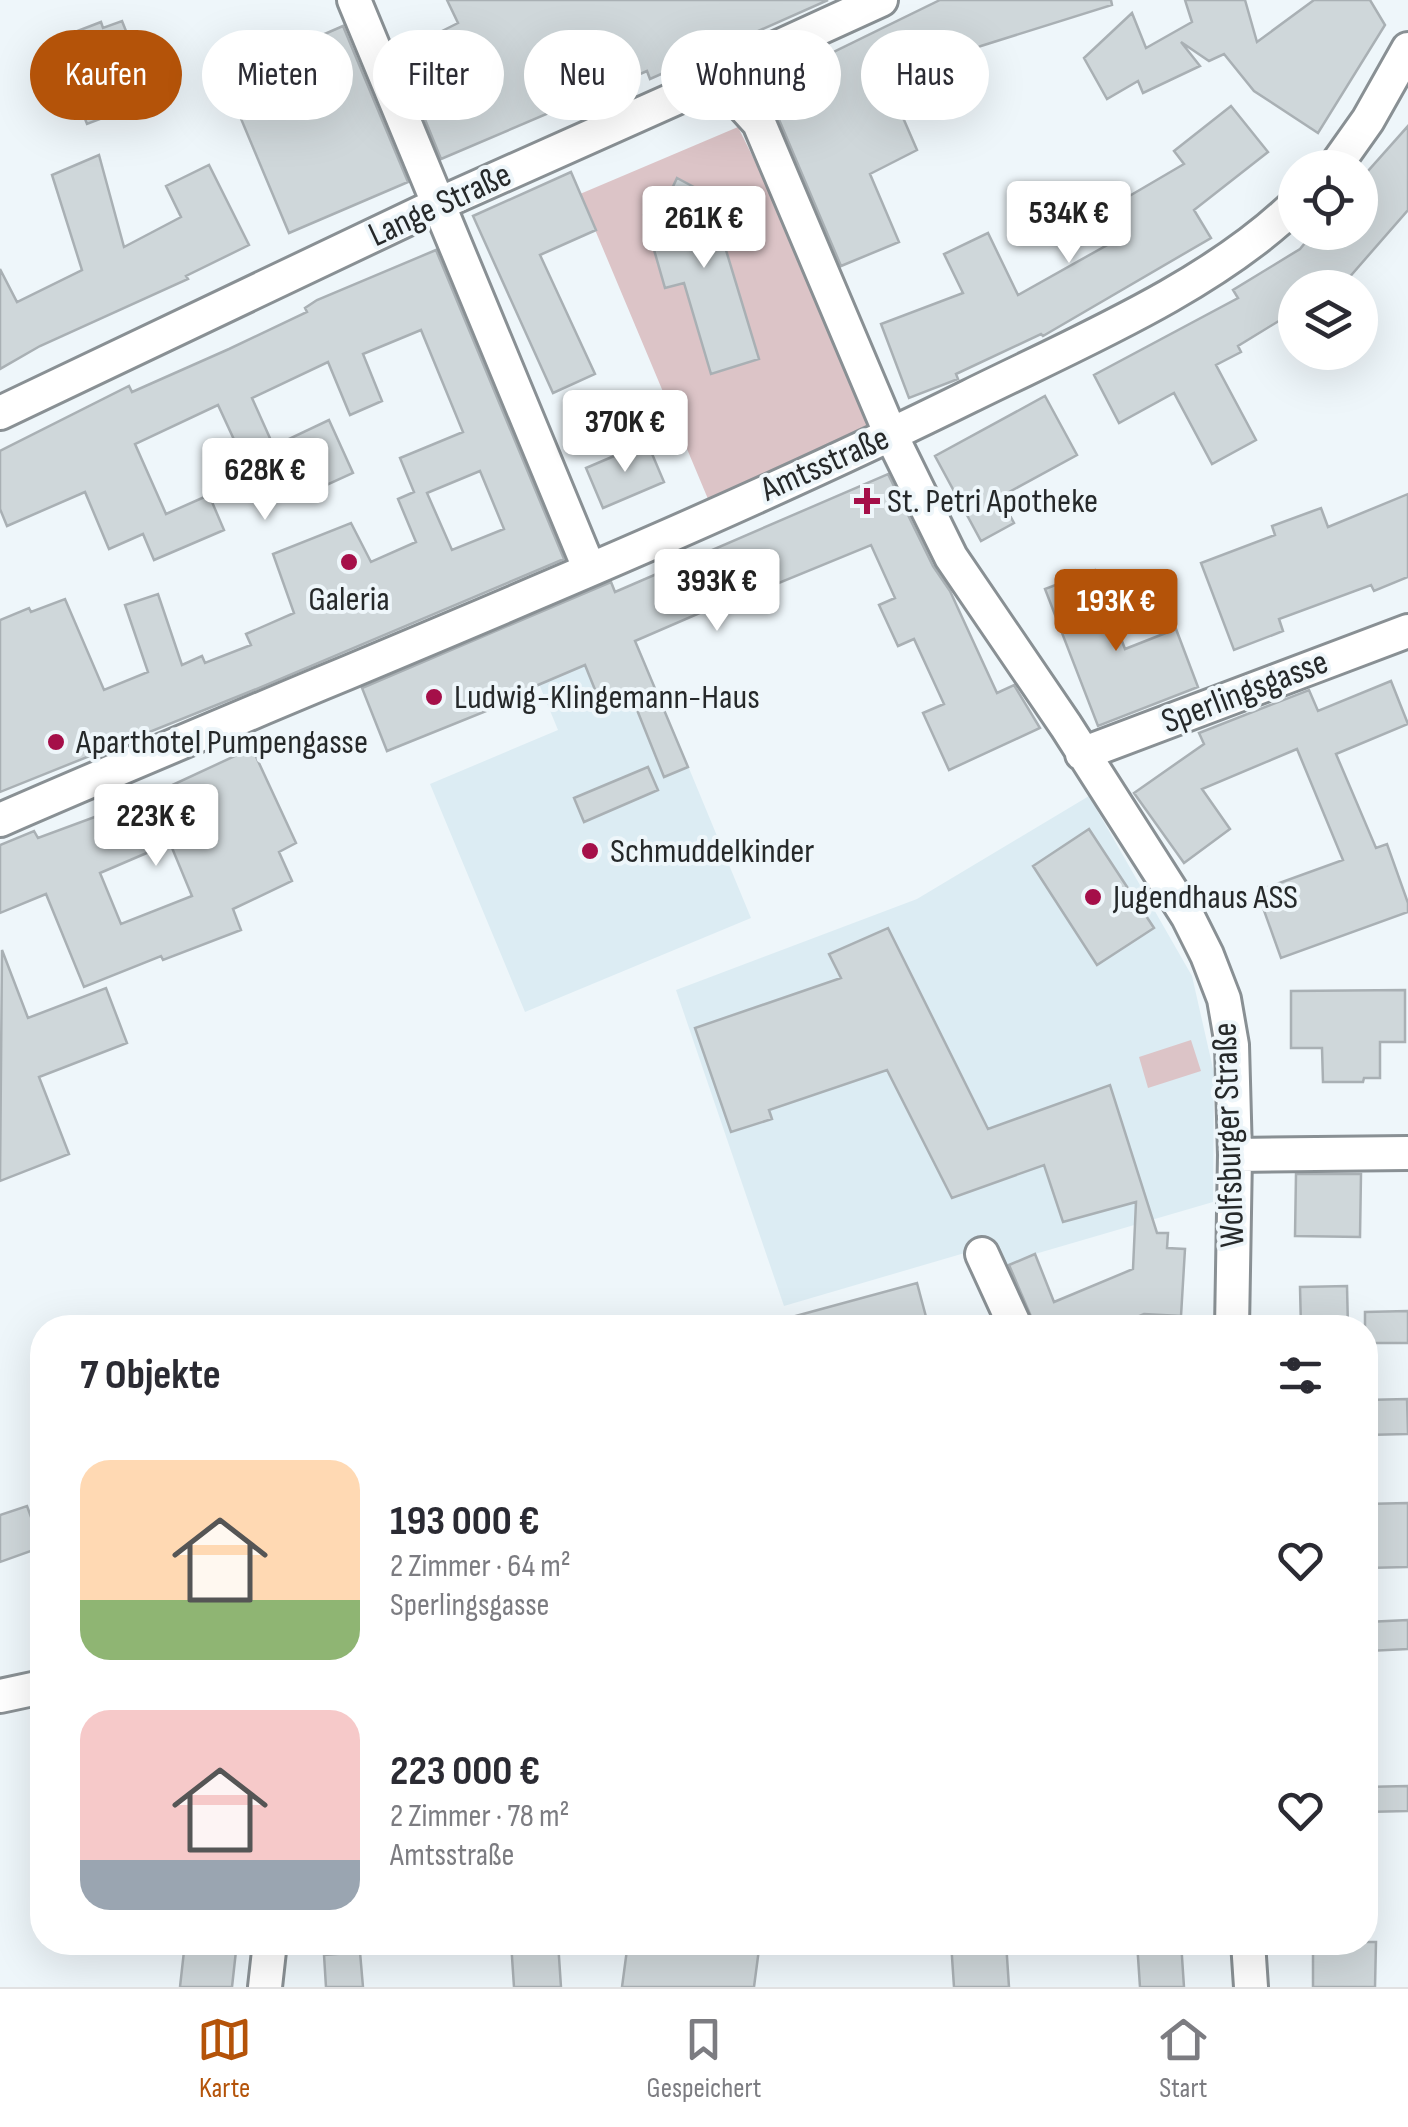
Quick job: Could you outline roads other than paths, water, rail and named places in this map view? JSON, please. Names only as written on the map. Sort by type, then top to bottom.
[{"type":"street","points":[[354,0],[589,568]]},
{"type":"street","name":"Lange Straße","points":[[815,30],[881,0]]},
{"type":"street","points":[[1346,150],[1378,104],[1408,49]]},
{"type":"street","name":"Lange Straße","points":[[0,413],[439,204],[661,105]]},
{"type":"street","name":"Wolfsburger Straße","points":[[756,120],[891,434],[951,557],[1188,917],[1207,955],[1224,999],[1232,1045],[1236,1155],[1232,1315]]},
{"type":"street","name":"Amtsstraße","points":[[0,820],[891,434],[1089,337],[1208,272],[1278,220]]},
{"type":"street","name":"Sperlingsgasse","points":[[1082,754],[1408,631]]},
{"type":"street","points":[[1236,1155],[1408,1153]]},
{"type":"street","points":[[982,1254],[1010,1315]]},
{"type":"street","points":[[0,1696],[30,1689]]},
{"type":"street","points":[[265,1987],[269,1955]]},
{"type":"street","points":[[1249,1955],[1251,1987]]},
{"type":"place","name":"St. Petri Apotheke","points":[[867,501]]},
{"type":"place","name":"Galeria","points":[[349,562]]},
{"type":"place","name":"Ludwig-Klingemann-Haus","points":[[434,697]]},
{"type":"place","name":"Aparthotel Pumpengasse","points":[[56,742]]},
{"type":"place","name":"Schmuddelkinder","points":[[590,851]]},
{"type":"place","name":"Jugendhaus ASS","points":[[1093,897]]}]
